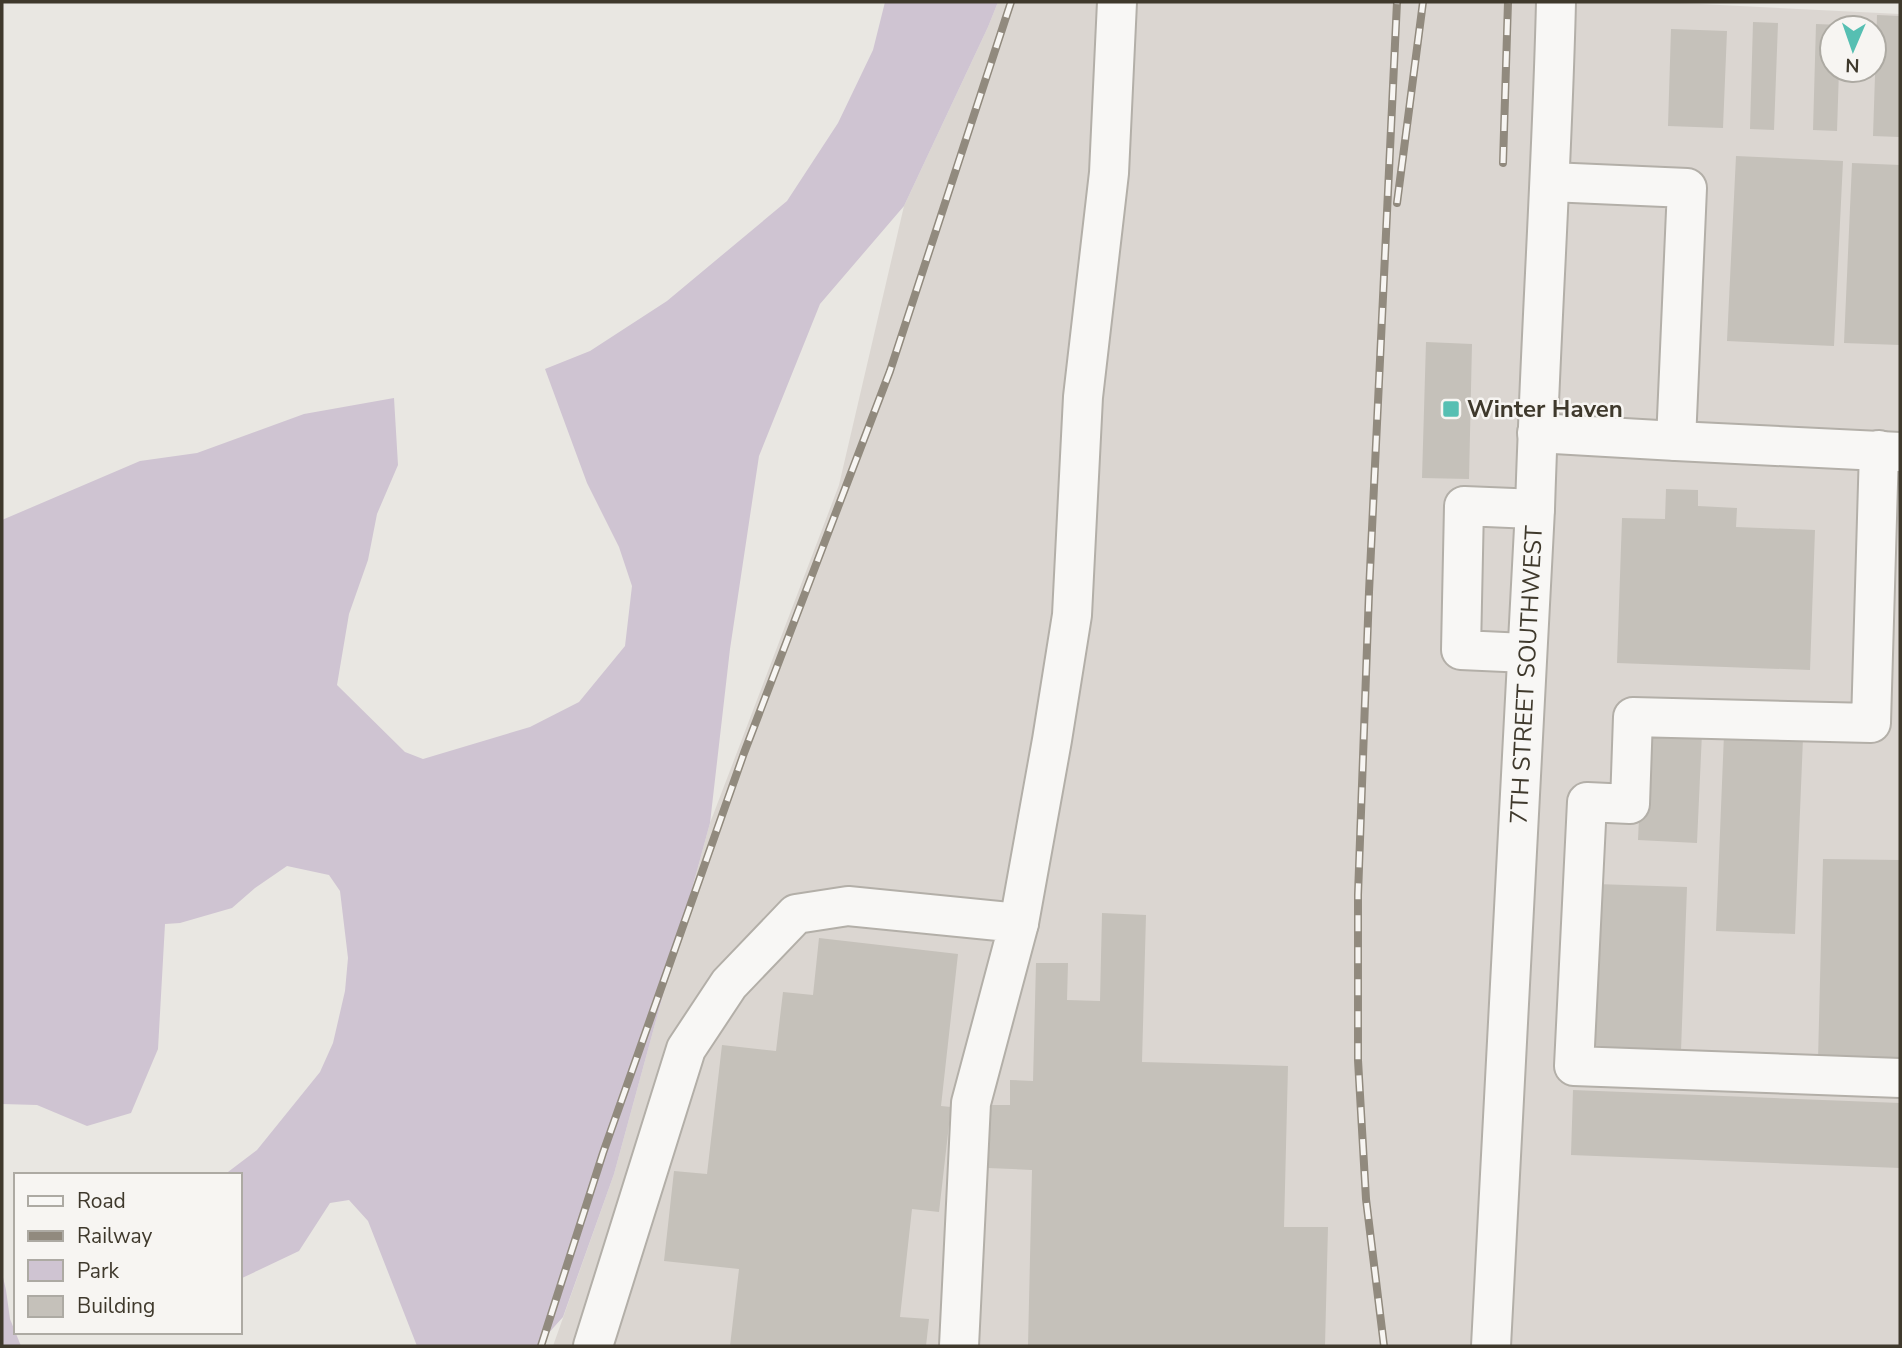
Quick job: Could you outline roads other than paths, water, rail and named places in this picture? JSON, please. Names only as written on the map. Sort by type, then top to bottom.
[{"type":"street","points":[[959,1346],[971,1103],[1018,923],[1072,615],[1083,397],[1109,173],[1117,2]]},
{"type":"street","name":"7TH STREET SOUTHWEST","points":[[1491,1346],[1535,509],[1556,2]]},
{"type":"street","points":[[1550,182],[1687,188],[1676,441]]},
{"type":"street","points":[[1537,433],[1889,451],[1887,648],[1871,723],[1633,717],[1630,804],[1587,802],[1574,1066],[1900,1078]]},
{"type":"street","points":[[1527,653],[1461,650],[1464,506],[1535,509]]},
{"type":"street","points":[[593,1346],[686,1049],[729,984],[796,914],[848,906],[1018,923]]},
{"type":"railway","points":[[541,1346],[603,1153],[744,753],[890,371],[1011,2]]},
{"type":"railway","points":[[1384,1346],[1366,1199],[1358,1060],[1358,895],[1369,592],[1397,2]]},
{"type":"railway","points":[[1397,203],[1423,2]]},
{"type":"railway","points":[[1503,163],[1508,2]]},
{"type":"place","name":"Winter Haven","points":[[1451,409]]}]
